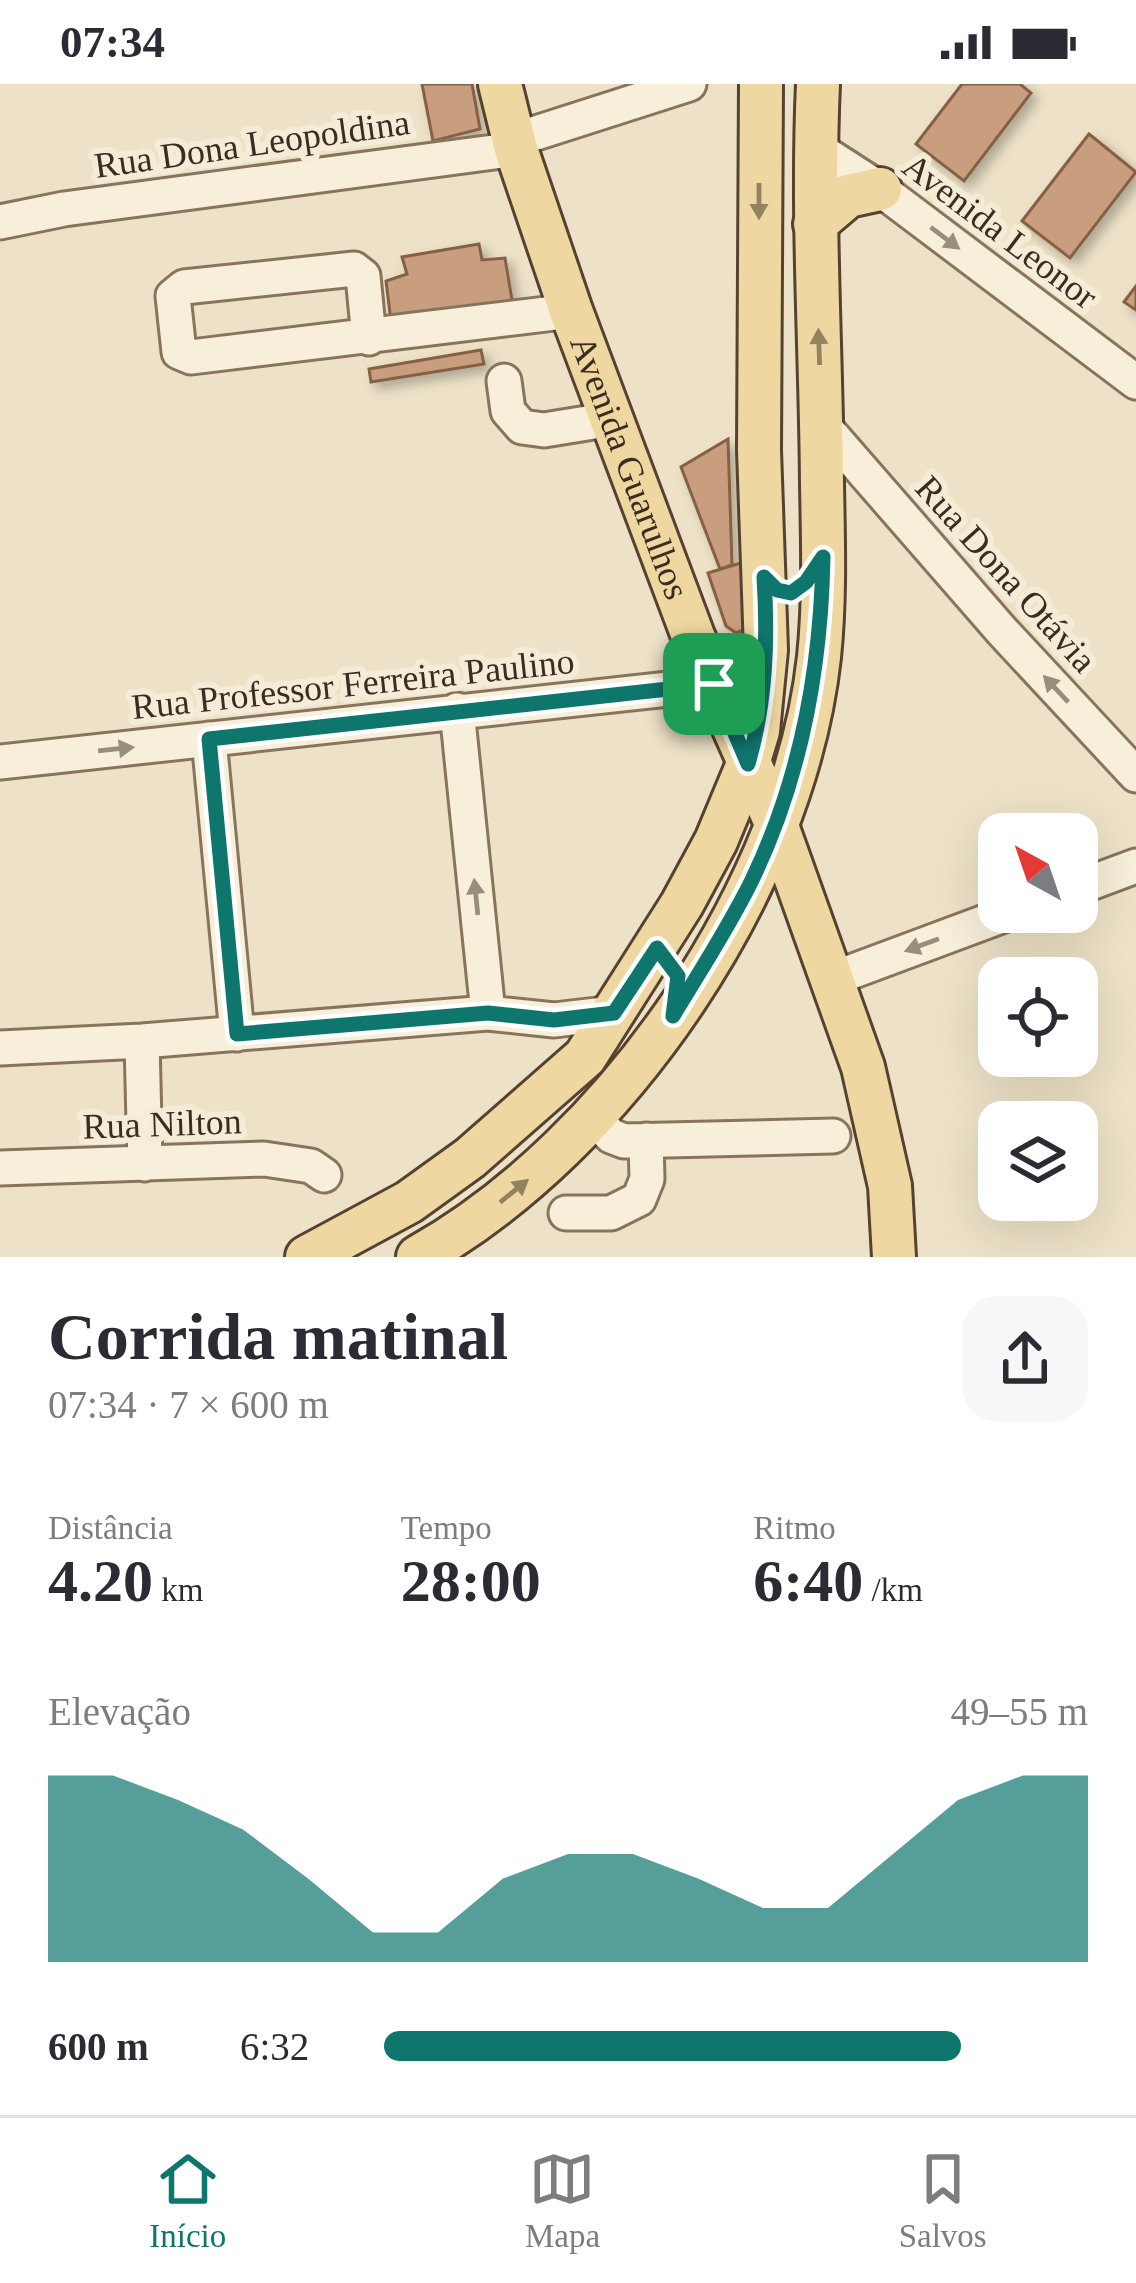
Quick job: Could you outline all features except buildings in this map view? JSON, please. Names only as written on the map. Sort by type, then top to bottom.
[{"type":"main road","name":"Avenida Guarulhos","points":[[500,84],[526,141],[571,311],[832,979],[881,1136],[890,1186],[894,1257]]},
{"type":"main road","points":[[307,1257],[425,1191],[514,1122],[585,1057],[657,948],[716,842],[748,764],[758,730],[765,667],[761,84]]},
{"type":"main road","points":[[782,84],[815,147]]},
{"type":"main road","points":[[425,1255],[509,1196],[594,1117],[673,1016],[778,847],[813,692],[822,616],[815,224],[818,84]]},
{"type":"main road","points":[[815,224],[848,196],[880,189]]},
{"type":"main road","points":[[764,577],[777,590],[791,593],[806,582],[823,557]]},
{"type":"main road","points":[[716,842],[778,847]]},
{"type":"main road","points":[[657,948],[678,976],[673,1016]]},
{"type":"street","name":"Rua Dona Leopoldina","points":[[0,222],[526,141],[688,84]]},
{"type":"street","name":"Avenida Leonor","points":[[815,147],[880,189],[1136,382]]},
{"type":"street","points":[[369,338],[363,276],[354,269],[184,287],[173,296],[179,352],[187,356],[369,338],[571,311]]},
{"type":"street","points":[[504,381],[508,411],[522,427],[544,430],[611,418]]},
{"type":"street","name":"Rua Dona Otávia","points":[[821,423],[1002,631],[1136,775]]},
{"type":"street","name":"Rua Professor Ferreira Paulino","points":[[0,762],[714,684]]},
{"type":"street","points":[[457,710],[488,1013]]},
{"type":"street","points":[[209,739],[237,1034]]},
{"type":"street","points":[[1098,880],[1136,866]]},
{"type":"street","points":[[832,979],[978,925]]},
{"type":"street","points":[[0,1048],[488,1013],[554,1020],[614,1013]]},
{"type":"street","points":[[554,1020],[577,1037],[585,1057]]},
{"type":"street","points":[[142,1041],[145,1164]]},
{"type":"street","points":[[594,1117],[610,1136],[624,1141],[833,1136]]},
{"type":"street","points":[[566,1213],[610,1213],[639,1199],[647,1179],[646,1140]]},
{"type":"street","name":"Rua Nilton","points":[[0,1168],[264,1159],[311,1166],[324,1175]]},
{"type":"route","points":[[823,557],[818,659],[810,708],[785,796],[750,883],[673,1016],[678,976],[657,948],[614,1013],[591,1018],[554,1020],[488,1013],[237,1034],[209,739],[714,684],[748,764],[762,700],[764,577],[787,595],[806,582],[823,557]]}]
